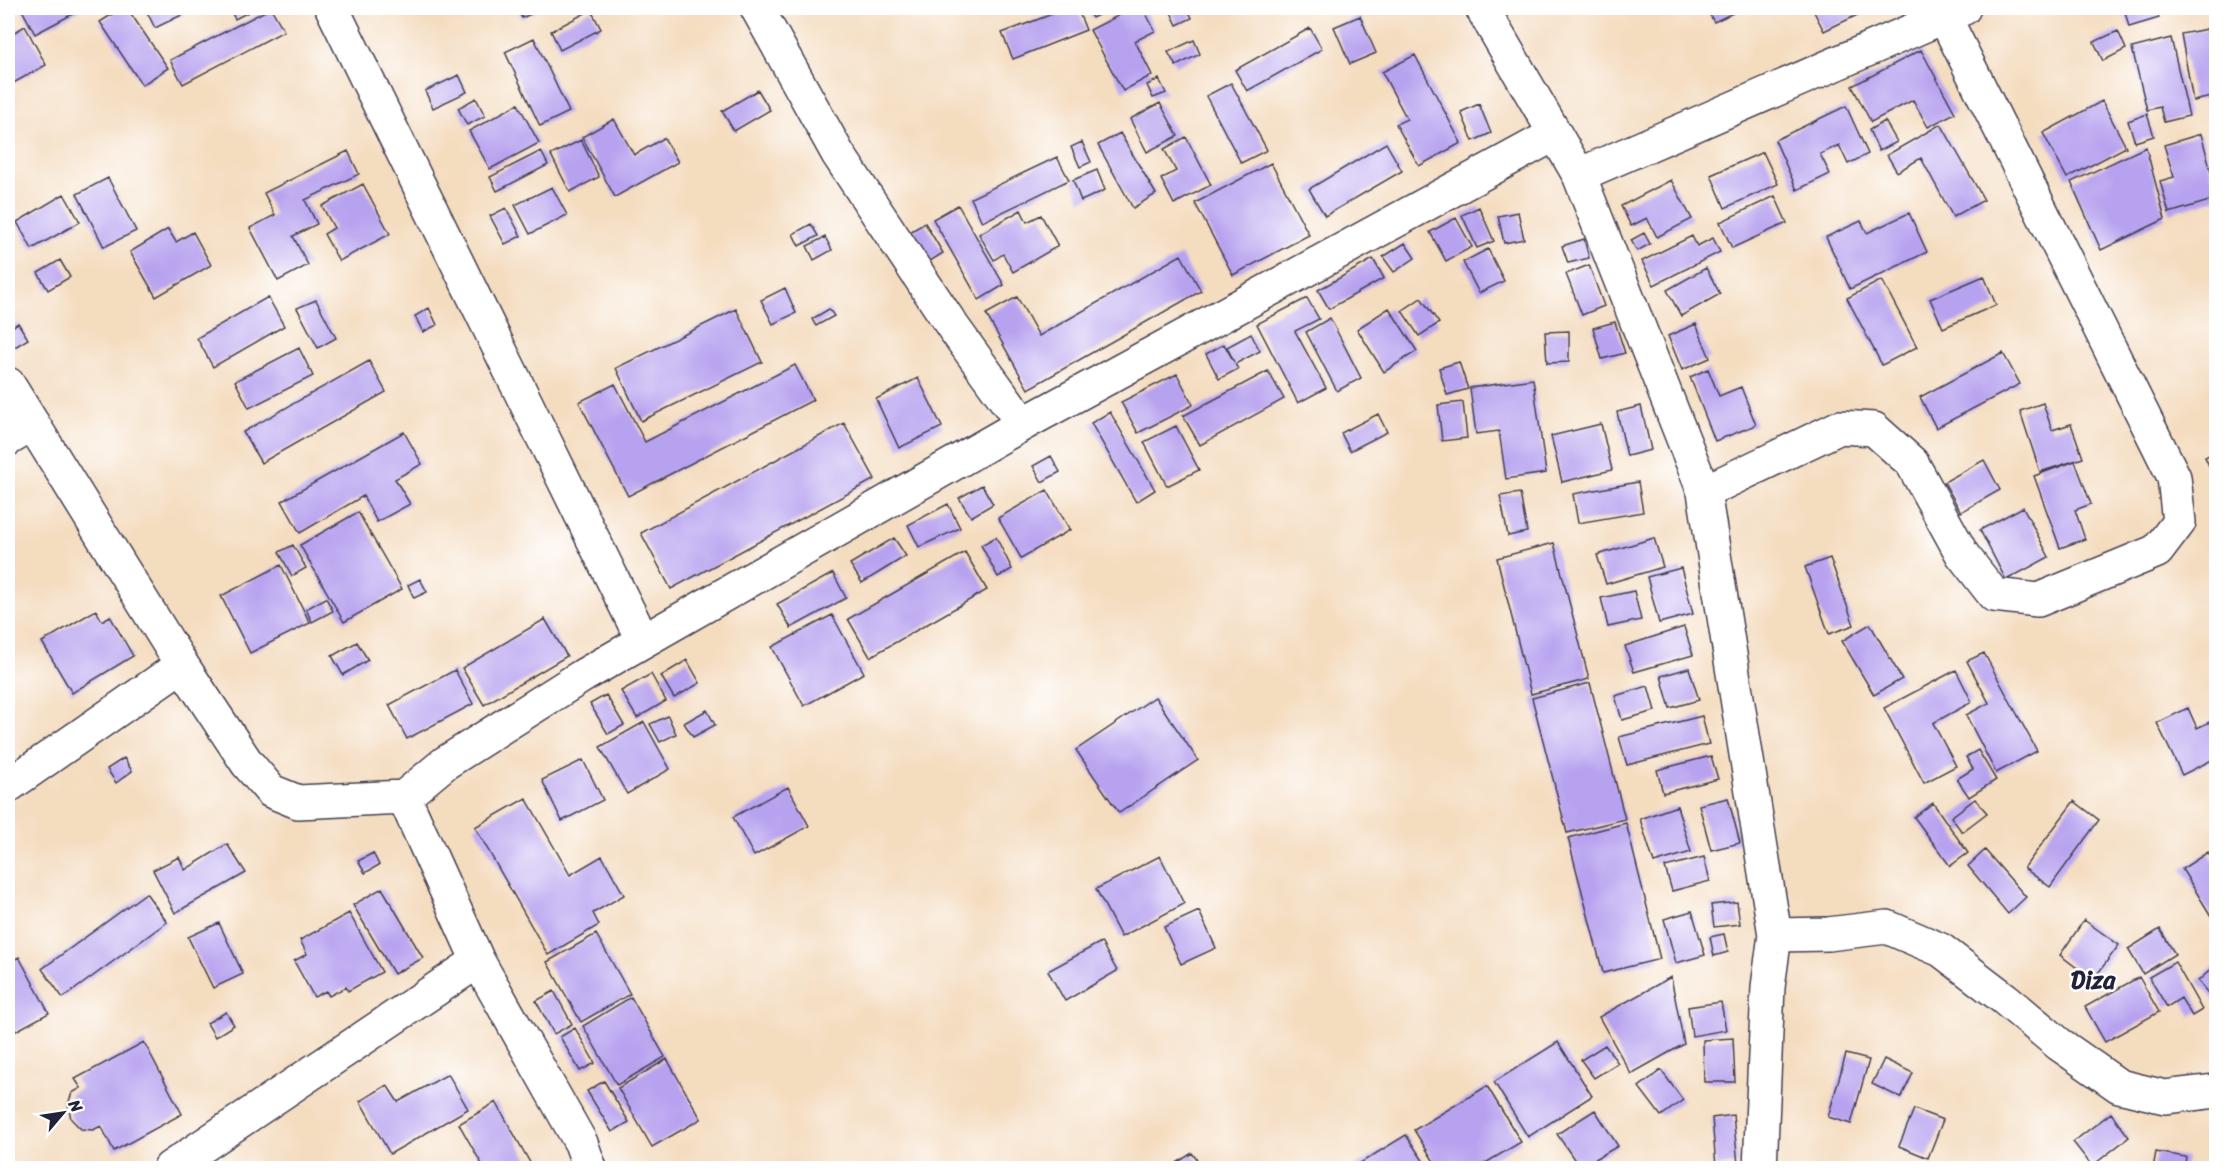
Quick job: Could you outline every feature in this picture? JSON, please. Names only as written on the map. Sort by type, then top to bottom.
[{"type":"street","points":[[332,8],[644,641]]},
{"type":"street","points":[[757,8],[838,154],[953,327],[1023,424]]},
{"type":"street","points":[[1482,8],[1579,175],[1704,492],[1775,935],[1768,987],[1760,1168]]},
{"type":"street","points":[[1579,175],[1950,11],[2174,477],[2179,522],[2157,550],[2038,600],[1994,595],[1962,554],[1912,463],[1874,429],[1839,427],[1704,492]]},
{"type":"street","points":[[8,384],[20,431],[247,763],[271,791],[298,802],[404,797],[445,763],[584,675],[1023,424],[1555,134]]},
{"type":"street","points":[[8,786],[182,665]]},
{"type":"street","points":[[404,797],[478,961],[581,1143],[590,1168]]},
{"type":"street","points":[[1775,935],[1828,934],[1887,927],[1941,950],[2060,1044],[2120,1086],[2165,1097],[2217,1091]]},
{"type":"street","points":[[170,1168],[478,961]]},
{"type":"building","points":[[21,8],[84,8],[35,34]]},
{"type":"building","points":[[122,8],[127,8],[168,68],[142,85],[100,22]]},
{"type":"building","points":[[145,8],[196,8],[155,28]]},
{"type":"building","points":[[229,8],[256,8],[235,19]]},
{"type":"building","points":[[271,8],[284,31],[183,84],[170,60]]},
{"type":"building","points":[[516,8],[543,8],[522,18]]},
{"type":"building","points":[[1068,8],[1077,8],[1086,30],[1013,59],[1002,33]]},
{"type":"building","points":[[1086,8],[1112,8],[1092,18]]},
{"type":"building","points":[[1133,8],[1143,8],[1155,31],[1135,41],[1152,75],[1123,91],[1090,30]]},
{"type":"building","points":[[1169,8],[1187,8],[1192,18],[1177,25]]},
{"type":"building","points":[[1706,8],[1743,8],[1714,22]]},
{"type":"building","points":[[1812,8],[1872,8],[1824,31]]},
{"type":"building","points":[[2124,8],[2156,8],[2159,18],[2129,27]]},
{"type":"building","points":[[591,10],[601,29],[560,50],[551,31]]},
{"type":"building","points":[[1360,16],[1376,53],[1350,64],[1334,27]]},
{"type":"building","points":[[25,26],[46,65],[8,86],[8,36]]},
{"type":"building","points":[[1310,28],[1322,49],[1247,91],[1235,70]]},
{"type":"building","points":[[2207,29],[2216,77],[2216,96],[2193,101],[2181,34]]},
{"type":"building","points":[[2118,31],[2126,49],[2103,61],[2094,42]]},
{"type":"building","points":[[534,38],[569,112],[540,126],[505,52]]},
{"type":"building","points":[[2171,38],[2189,116],[2164,122],[2160,107],[2147,110],[2132,48]]},
{"type":"building","points":[[1194,40],[1200,54],[1176,66],[1168,52]]},
{"type":"building","points":[[1921,50],[1955,113],[1928,127],[1913,100],[1871,122],[1852,86]]},
{"type":"building","points":[[1415,55],[1461,143],[1419,166],[1396,124],[1407,119],[1382,72]]},
{"type":"building","points":[[459,75],[467,92],[433,108],[425,91]]},
{"type":"building","points":[[1159,79],[1166,93],[1153,98],[1147,85]]},
{"type":"building","points":[[1231,83],[1267,150],[1241,163],[1206,96]]},
{"type":"building","points":[[758,90],[770,110],[734,131],[722,111]]},
{"type":"building","points":[[476,98],[485,116],[467,125],[458,108]]},
{"type":"building","points":[[2102,101],[2126,147],[2067,178],[2043,133]]},
{"type":"building","points":[[1160,103],[1178,136],[1147,152],[1130,119]]},
{"type":"building","points":[[518,104],[539,143],[490,169],[469,131]]},
{"type":"building","points":[[1479,104],[1491,133],[1473,141],[1461,112]]},
{"type":"building","points":[[1846,106],[1868,154],[1848,164],[1839,145],[1820,154],[1830,174],[1797,190],[1775,140]]},
{"type":"building","points":[[2147,114],[2154,136],[2135,142],[2128,121]]},
{"type":"building","points":[[614,119],[634,155],[664,138],[678,162],[615,197],[582,137]]},
{"type":"building","points":[[1885,121],[1897,142],[1879,151],[1869,130]]},
{"type":"building","points":[[1941,124],[1984,200],[1953,217],[1921,158],[1897,172],[1887,155]]},
{"type":"building","points":[[1120,133],[1156,194],[1133,208],[1098,145]]},
{"type":"building","points":[[2201,134],[2216,189],[2216,199],[2169,213],[2160,181],[2174,177],[2164,145]]},
{"type":"building","points":[[1186,137],[1211,185],[1174,204],[1161,179],[1176,171],[1164,149]]},
{"type":"building","points":[[581,140],[599,177],[570,192],[551,155]]},
{"type":"building","points":[[1082,142],[1091,162],[1080,167],[1071,147]]},
{"type":"building","points":[[1386,143],[1402,171],[1325,216],[1309,189]]},
{"type":"building","points":[[2146,147],[2165,219],[2101,250],[2071,182]]},
{"type":"building","points":[[348,151],[359,174],[305,200],[317,224],[293,236],[308,265],[278,281],[250,228],[275,215],[264,193]]},
{"type":"building","points":[[541,151],[548,165],[497,191],[490,177]]},
{"type":"building","points":[[1763,152],[1778,184],[1725,208],[1711,175]]},
{"type":"building","points":[[1057,157],[1069,180],[982,222],[971,198]]},
{"type":"building","points":[[1271,163],[1309,235],[1233,275],[1195,203]]},
{"type":"building","points":[[1097,170],[1105,190],[1081,201],[1073,180]]},
{"type":"building","points":[[108,178],[136,231],[104,247],[77,194]]},
{"type":"building","points":[[1671,180],[1692,219],[1657,237],[1647,218],[1631,226],[1621,206]]},
{"type":"building","points":[[363,184],[390,234],[339,261],[324,234],[334,228],[322,206]]},
{"type":"building","points":[[552,187],[567,215],[530,234],[515,205]]},
{"type":"building","points":[[64,194],[80,222],[32,249],[17,222]]},
{"type":"building","points":[[1775,196],[1787,223],[1732,248],[1720,222]]},
{"type":"building","points":[[958,205],[1004,285],[979,300],[933,219]]},
{"type":"building","points":[[1479,207],[1494,241],[1477,248],[1462,215]]},
{"type":"building","points":[[506,208],[521,236],[505,244],[490,216]]},
{"type":"building","points":[[1021,210],[1027,222],[1041,215],[1058,246],[1013,272],[1003,254],[994,260],[979,234]]},
{"type":"building","points":[[1518,212],[1524,239],[1504,243],[1498,216]]},
{"type":"building","points":[[1909,213],[1927,252],[1850,289],[1826,237],[1861,221],[1867,233]]},
{"type":"building","points":[[1456,218],[1472,247],[1446,261],[1430,232]]},
{"type":"building","points":[[925,223],[943,253],[927,263],[908,233]]},
{"type":"building","points":[[811,224],[818,236],[799,246],[793,234]]},
{"type":"building","points":[[168,229],[176,242],[193,232],[211,265],[156,297],[130,252]]},
{"type":"building","points":[[1644,233],[1650,244],[1637,251],[1631,240]]},
{"type":"building","points":[[1692,236],[1697,246],[1713,238],[1720,252],[1654,285],[1642,261]]},
{"type":"building","points":[[825,237],[832,250],[814,260],[807,246]]},
{"type":"building","points":[[1584,239],[1589,258],[1568,263],[1562,246]]},
{"type":"building","points":[[1405,243],[1415,258],[1394,272],[1383,257]]},
{"type":"building","points":[[1488,249],[1504,281],[1479,293],[1463,262]]},
{"type":"building","points":[[1181,255],[1201,291],[1028,389],[986,314],[1017,297],[1039,336]]},
{"type":"building","points":[[1373,259],[1384,278],[1329,309],[1318,290]]},
{"type":"building","points":[[60,260],[70,277],[48,290],[38,273]]},
{"type":"building","points":[[1589,265],[1604,306],[1582,315],[1566,274]]},
{"type":"building","points":[[1706,268],[1720,294],[1681,316],[1667,290]]},
{"type":"building","points":[[1984,276],[1996,305],[1943,328],[1930,299]]},
{"type":"building","points":[[1882,280],[1917,347],[1882,365],[1847,298]]},
{"type":"building","points":[[785,288],[796,313],[773,324],[761,300]]},
{"type":"building","points":[[268,297],[284,326],[213,367],[197,338]]},
{"type":"building","points":[[1307,298],[1319,319],[1295,331],[1326,388],[1298,403],[1257,324]]},
{"type":"building","points":[[1421,298],[1439,323],[1419,336],[1402,311]]},
{"type":"building","points":[[316,300],[336,338],[318,348],[297,308]]},
{"type":"building","points":[[429,308],[437,325],[423,332],[415,316]]},
{"type":"building","points":[[1389,308],[1417,351],[1384,372],[1357,329]]},
{"type":"building","points":[[736,309],[762,362],[641,421],[616,368]]},
{"type":"building","points":[[829,309],[834,316],[816,326],[812,319]]},
{"type":"building","points":[[1330,318],[1361,378],[1337,391],[1306,332]]},
{"type":"building","points":[[1615,322],[1625,353],[1602,359],[1593,328]]},
{"type":"building","points":[[18,323],[28,339],[15,347],[8,335],[8,330]]},
{"type":"building","points":[[1696,324],[1710,358],[1682,370],[1668,336]]},
{"type":"building","points":[[1569,331],[1569,362],[1547,363],[1545,332]]},
{"type":"building","points":[[1251,334],[1260,351],[1235,364],[1238,369],[1219,379],[1206,354],[1224,344],[1234,362],[1227,347]]},
{"type":"building","points":[[299,348],[313,376],[249,408],[235,381]]},
{"type":"building","points":[[2003,353],[2020,384],[1936,428],[1920,397]]},
{"type":"building","points":[[369,361],[386,392],[261,463],[243,432]]},
{"type":"building","points":[[1459,362],[1468,389],[1447,395],[1439,368]]},
{"type":"building","points":[[795,365],[813,400],[628,496],[579,402],[615,384],[645,442]]},
{"type":"building","points":[[1708,369],[1719,396],[1741,387],[1756,425],[1715,441],[1690,377]]},
{"type":"building","points":[[1268,371],[1284,399],[1200,445],[1183,416]]},
{"type":"building","points":[[1177,374],[1193,405],[1138,433],[1121,402]]},
{"type":"building","points":[[918,378],[942,427],[899,448],[876,399]]},
{"type":"building","points":[[1533,379],[1546,473],[1506,479],[1499,431],[1476,434],[1470,388]]},
{"type":"building","points":[[1463,402],[1467,438],[1442,441],[1438,405]]},
{"type":"building","points":[[2043,403],[2052,430],[2071,424],[2083,458],[2040,472],[2020,411]]},
{"type":"building","points":[[1641,406],[1651,450],[1627,456],[1617,412]]},
{"type":"building","points":[[1110,412],[1155,490],[1136,502],[1091,423]]},
{"type":"building","points":[[1378,414],[1387,432],[1350,451],[1341,433]]},
{"type":"building","points":[[844,423],[875,479],[671,589],[641,533]]},
{"type":"building","points":[[1601,424],[1612,470],[1562,482],[1551,436]]},
{"type":"building","points":[[1176,426],[1199,470],[1167,486],[1144,442]]},
{"type":"building","points":[[404,432],[422,464],[395,479],[410,504],[377,522],[363,496],[300,533],[282,501]]},
{"type":"building","points":[[2216,452],[2216,481],[2205,457]]},
{"type":"building","points":[[1051,456],[1060,472],[1042,482],[1033,466]]},
{"type":"building","points":[[1984,460],[2000,490],[1961,512],[1944,482]]},
{"type":"building","points":[[2075,461],[2091,504],[2075,510],[2085,539],[2060,548],[2034,476]]},
{"type":"building","points":[[1638,482],[1643,512],[1578,523],[1573,494]]},
{"type":"building","points":[[982,485],[993,504],[971,517],[959,498]]},
{"type":"building","points":[[1047,490],[1070,530],[1021,558],[998,518]]},
{"type":"building","points":[[1520,493],[1527,532],[1508,536],[1500,496]]},
{"type":"building","points":[[948,504],[960,528],[919,547],[908,525]]},
{"type":"building","points":[[2023,507],[2049,557],[2006,580],[1980,530]]},
{"type":"building","points":[[358,512],[402,589],[344,622],[300,545]]},
{"type":"building","points":[[996,537],[1012,569],[998,577],[981,545]]},
{"type":"building","points":[[894,538],[906,556],[862,583],[850,564]]},
{"type":"building","points":[[1654,538],[1663,567],[1606,584],[1597,555]]},
{"type":"building","points":[[1554,543],[1589,679],[1531,694],[1497,558]]},
{"type":"building","points":[[293,545],[306,568],[292,576],[279,552]]},
{"type":"building","points":[[965,552],[987,590],[870,657],[848,619]]},
{"type":"building","points":[[1830,558],[1854,625],[1829,634],[1805,567]]},
{"type":"building","points":[[281,565],[310,623],[250,653],[221,596]]},
{"type":"building","points":[[1681,568],[1693,614],[1659,623],[1647,577]]},
{"type":"building","points":[[833,573],[846,598],[791,628],[777,604]]},
{"type":"building","points":[[420,579],[427,592],[414,598],[408,585]]},
{"type":"building","points":[[1634,591],[1641,620],[1608,627],[1601,598]]},
{"type":"building","points":[[326,598],[333,611],[312,622],[306,609]]},
{"type":"building","points":[[96,610],[102,621],[110,616],[133,656],[72,693],[42,642]]},
{"type":"building","points":[[832,615],[864,673],[804,706],[772,647]]},
{"type":"building","points":[[545,619],[567,656],[484,705],[462,668]]},
{"type":"building","points":[[1870,624],[1902,679],[1874,695],[1842,641]]},
{"type":"building","points":[[1684,627],[1693,655],[1634,672],[1625,646]]},
{"type":"building","points":[[357,642],[368,660],[343,675],[332,656]]},
{"type":"building","points":[[1984,653],[2037,751],[1996,773],[1966,715],[1989,703],[1967,661]]},
{"type":"building","points":[[687,660],[700,683],[674,698],[661,676]]},
{"type":"building","points":[[1689,668],[1699,700],[1670,708],[1661,676]]},
{"type":"building","points":[[455,670],[473,704],[407,739],[389,705]]},
{"type":"building","points":[[1956,670],[1972,702],[1933,723],[1956,766],[1924,783],[1884,708]]},
{"type":"building","points":[[651,674],[666,701],[637,718],[621,691]]},
{"type":"building","points":[[1590,683],[1625,819],[1567,833],[1532,698]]},
{"type":"building","points":[[1648,686],[1655,711],[1622,720],[1615,696]]},
{"type":"building","points":[[606,695],[624,725],[608,734],[590,704]]},
{"type":"building","points":[[1155,697],[1198,760],[1119,813],[1076,750]]},
{"type":"building","points":[[2188,708],[2197,728],[2216,719],[2216,758],[2182,775],[2157,723]]},
{"type":"building","points":[[707,710],[715,725],[693,737],[684,723]]},
{"type":"building","points":[[668,716],[676,734],[660,742],[650,724]]},
{"type":"building","points":[[1702,716],[1709,744],[1627,765],[1619,737]]},
{"type":"building","points":[[644,722],[670,769],[627,794],[600,747]]},
{"type":"building","points":[[1978,750],[1996,780],[1969,797],[1957,779],[1973,769],[1966,757]]},
{"type":"building","points":[[1711,756],[1718,779],[1663,793],[1657,770]]},
{"type":"building","points":[[124,758],[132,771],[116,783],[107,769]]},
{"type":"building","points":[[583,760],[603,800],[562,821],[542,780]]},
{"type":"building","points":[[788,787],[809,826],[754,856],[733,817]]},
{"type":"building","points":[[526,798],[570,875],[602,856],[624,895],[593,913],[599,925],[548,955],[475,827]]},
{"type":"building","points":[[1728,798],[1740,843],[1711,850],[1699,805]]},
{"type":"building","points":[[1975,799],[1987,813],[1962,832],[1951,817]]},
{"type":"building","points":[[2074,801],[2099,820],[2050,887],[2024,868]]},
{"type":"building","points":[[1933,803],[1968,853],[1950,866],[1914,817]]},
{"type":"building","points":[[1677,806],[1691,852],[1654,863],[1640,819]]},
{"type":"building","points":[[1626,823],[1660,959],[1603,973],[1568,838]]},
{"type":"building","points":[[227,844],[246,873],[175,913],[153,870],[179,857],[185,870]]},
{"type":"building","points":[[1985,850],[2026,897],[2008,914],[1968,866]]},
{"type":"building","points":[[2208,852],[2216,866],[2216,924],[2182,869]]},
{"type":"building","points":[[373,853],[379,865],[365,873],[358,861]]},
{"type":"building","points":[[1160,856],[1184,904],[1121,937],[1096,889]]},
{"type":"building","points":[[1704,857],[1710,881],[1672,891],[1665,867]]},
{"type":"building","points":[[382,888],[423,958],[394,974],[353,905]]},
{"type":"building","points":[[146,893],[167,922],[63,998],[42,969]]},
{"type":"building","points":[[1737,902],[1740,924],[1714,927],[1711,905]]},
{"type":"building","points":[[1199,911],[1216,948],[1181,964],[1164,927]]},
{"type":"building","points":[[1692,911],[1705,955],[1676,963],[1664,919]]},
{"type":"building","points":[[349,913],[382,972],[348,991],[346,987],[329,996],[326,991],[314,997],[294,961],[307,954],[300,940]]},
{"type":"building","points":[[2084,920],[2119,945],[2093,980],[2060,955]]},
{"type":"building","points":[[219,923],[243,974],[213,988],[188,937]]},
{"type":"building","points":[[2160,929],[2175,954],[2143,974],[2128,949]]},
{"type":"building","points":[[596,934],[630,994],[581,1022],[547,962]]},
{"type":"building","points":[[1724,934],[1728,952],[1714,956],[1710,937]]},
{"type":"building","points":[[1101,942],[1117,971],[1065,1001],[1048,971]]},
{"type":"building","points":[[19,957],[49,1013],[14,1032],[8,1020],[8,963]]},
{"type":"building","points":[[2175,962],[2202,1010],[2192,1016],[2181,998],[2167,1007],[2149,977]]},
{"type":"building","points":[[2216,965],[2216,1003],[2198,981]]},
{"type":"building","points":[[1671,977],[1684,1044],[1631,1074],[1599,1017]]},
{"type":"building","points":[[2139,977],[2159,1012],[2105,1042],[2085,1007]]},
{"type":"building","points":[[554,991],[572,1024],[554,1034],[536,1001]]},
{"type":"building","points":[[631,997],[665,1057],[617,1085],[583,1026]]},
{"type":"building","points":[[1721,1002],[1726,1030],[1692,1036],[1688,1007]]},
{"type":"building","points":[[226,1012],[234,1025],[215,1037],[207,1023]]},
{"type":"building","points":[[575,1028],[595,1063],[580,1071],[560,1037]]},
{"type":"building","points":[[1733,1038],[1735,1082],[1704,1082],[1703,1040]]},
{"type":"building","points":[[144,1042],[182,1114],[114,1151],[101,1126],[93,1130],[81,1129],[71,1119],[68,1104],[72,1093],[81,1088],[75,1079]]},
{"type":"building","points":[[1558,1042],[1592,1096],[1528,1137],[1494,1082]]},
{"type":"building","points":[[1605,1045],[1618,1063],[1594,1078],[1581,1060]]},
{"type":"building","points":[[1846,1054],[1869,1060],[1851,1124],[1828,1117]]},
{"type":"building","points":[[667,1059],[701,1119],[652,1147],[618,1088]]},
{"type":"building","points":[[1884,1059],[1913,1073],[1901,1098],[1872,1084]]},
{"type":"building","points":[[1661,1070],[1683,1100],[1661,1116],[1639,1087]]},
{"type":"building","points":[[448,1074],[468,1109],[390,1154],[360,1101],[387,1085],[398,1102]]},
{"type":"building","points":[[604,1081],[629,1122],[612,1132],[587,1091]]},
{"type":"building","points":[[1487,1086],[1521,1142],[1477,1168],[1438,1168],[1414,1130]]},
{"type":"building","points":[[496,1102],[533,1168],[484,1168],[459,1124]]},
{"type":"building","points":[[1914,1109],[1943,1120],[1928,1158],[1899,1146]]},
{"type":"building","points":[[1595,1110],[1618,1146],[1580,1168],[1557,1134]]},
{"type":"building","points":[[2111,1113],[2129,1137],[2092,1166],[2073,1142]]},
{"type":"building","points":[[1733,1115],[1738,1164],[1716,1167],[1712,1118]]},
{"type":"building","points":[[1406,1135],[1428,1168],[1352,1168]]},
{"type":"building","points":[[2156,1152],[2186,1157],[2184,1168],[2153,1168]]},
{"type":"building","points":[[1192,1153],[1203,1168],[1169,1168]]},
{"type":"district","name":"Diza","points":[[2093,980]]}]
